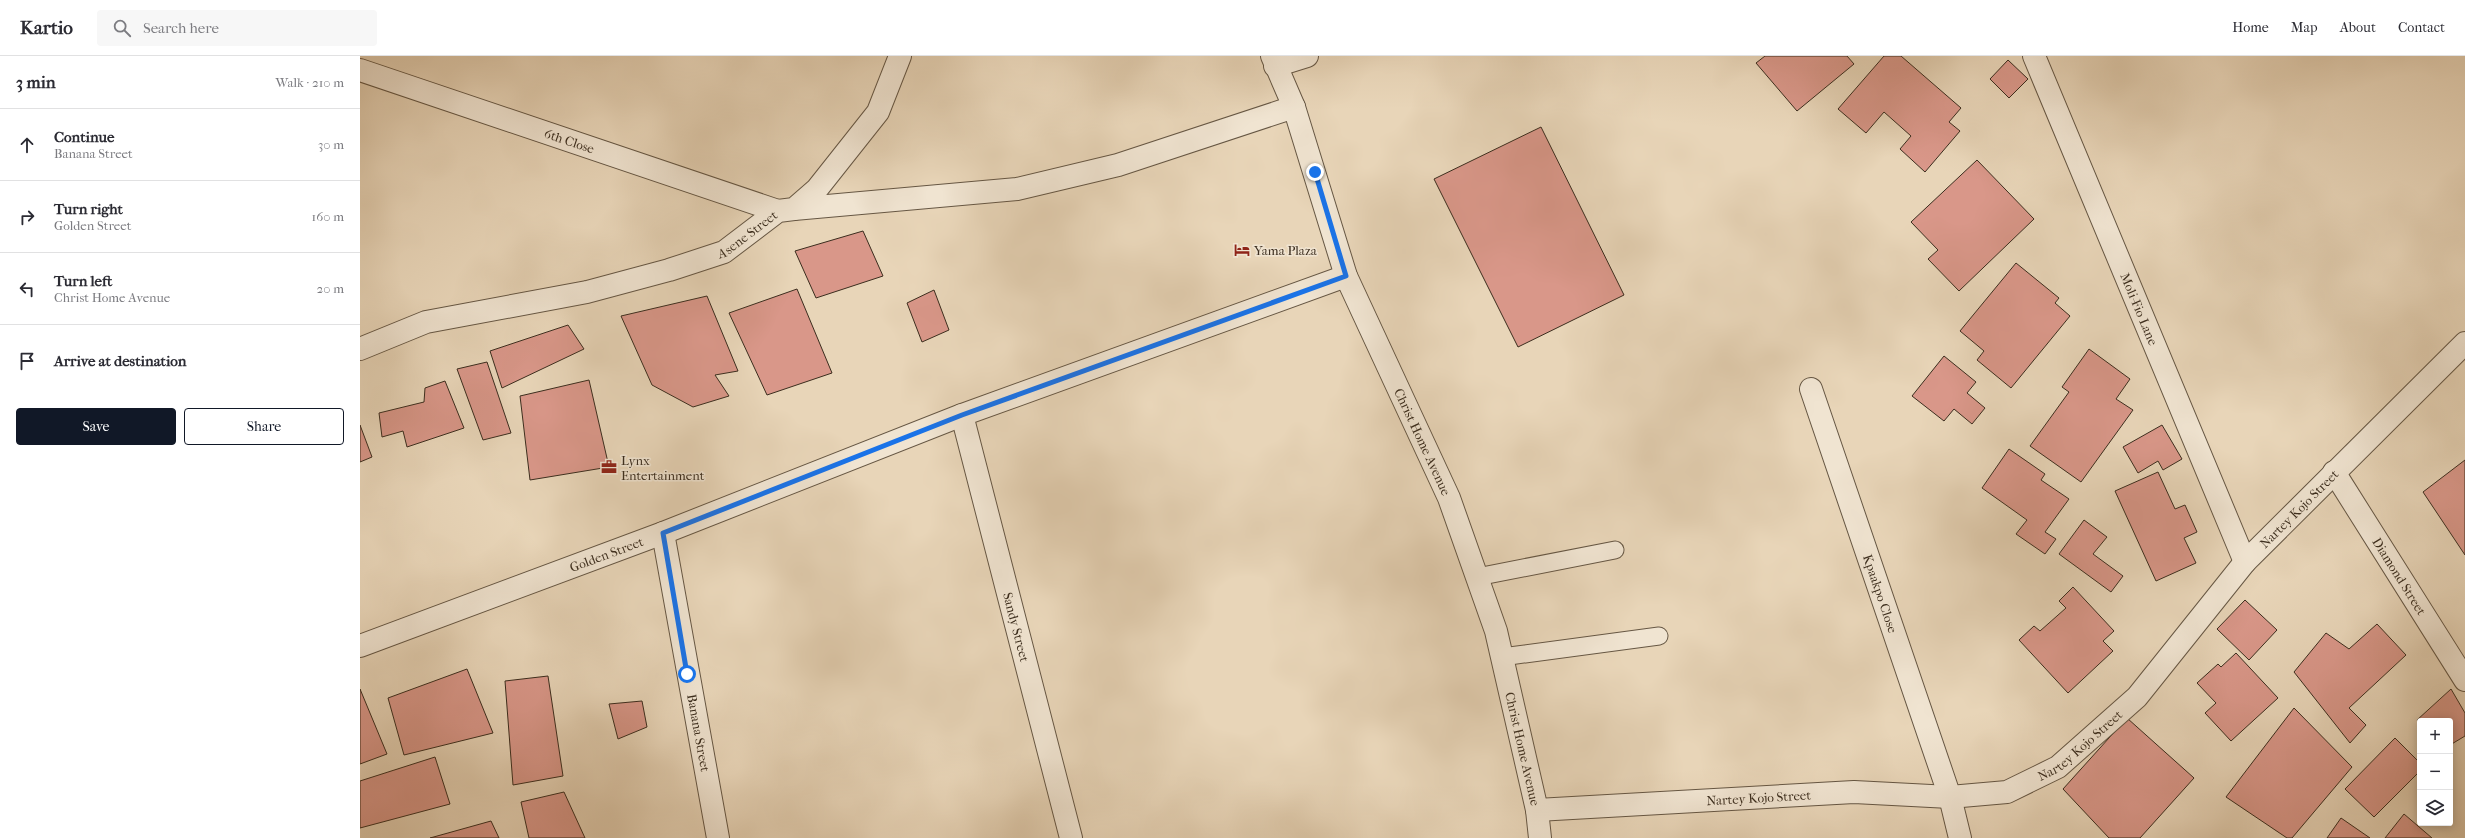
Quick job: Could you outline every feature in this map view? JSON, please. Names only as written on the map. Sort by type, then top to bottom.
[{"type":"street","name":"Asene Street","points":[[360,349],[426,322],[587,292],[724,252],[817,189],[878,112],[900,56]]},
{"type":"street","points":[[1274,61],[1307,56]]},
{"type":"street","name":"Moli-Fio Lane","points":[[2034,56],[2245,562]]},
{"type":"street","name":"Christ Home Avenue","points":[[1274,61],[1294,107],[1346,276],[1449,498],[1496,630],[1537,810],[1540,838]]},
{"type":"street","name":"6th Close","points":[[360,70],[786,210]]},
{"type":"street","points":[[786,210],[1017,189],[1118,165],[1294,107]]},
{"type":"street","name":"Golden Street","points":[[360,646],[663,533],[962,415],[1346,276]]},
{"type":"street","name":"Nartey Kojo Street","points":[[1537,810],[1854,792],[1950,797],[2007,792],[2058,767],[2137,697],[2245,562],[2465,343]]},
{"type":"street","name":"Kpaakpo Close","points":[[1811,389],[1950,797],[1960,838]]},
{"type":"street","name":"Sandy Street","points":[[962,415],[1072,838]]},
{"type":"street","name":"Diamond Street","points":[[2334,472],[2465,680]]},
{"type":"street","name":"Banana Street","points":[[663,533],[718,838]]},
{"type":"lane","points":[[1477,577],[1615,550]]},
{"type":"lane","points":[[1502,658],[1659,636]]},
{"type":"building","points":[[1765,56],[1847,56],[1854,64],[1797,111],[1756,63]]},
{"type":"building","points":[[1884,56],[1901,56],[1961,108],[1949,122],[1960,131],[1925,172],[1900,149],[1911,136],[1884,112],[1866,133],[1838,109]]},
{"type":"building","points":[[2008,60],[2028,79],[2009,98],[1990,79]]},
{"type":"building","points":[[1541,127],[1624,295],[1518,347],[1434,179]]},
{"type":"building","points":[[1977,160],[2034,219],[1959,291],[1928,259],[1938,250],[1911,222]]},
{"type":"building","points":[[863,231],[883,276],[816,298],[795,251]]},
{"type":"building","points":[[2016,263],[2059,298],[2055,303],[2070,316],[2011,388],[1977,360],[1984,351],[1960,331]]},
{"type":"building","points":[[797,289],[832,373],[767,395],[729,313]]},
{"type":"building","points":[[934,290],[949,330],[922,342],[907,303]]},
{"type":"building","points":[[707,296],[738,371],[715,375],[729,396],[693,407],[652,385],[621,316]]},
{"type":"building","points":[[568,325],[584,349],[502,388],[490,351]]},
{"type":"building","points":[[2089,349],[2130,379],[2116,399],[2133,410],[2081,482],[2030,446],[2069,392],[2062,387]]},
{"type":"building","points":[[1944,356],[1976,382],[1967,393],[1985,408],[1972,424],[1954,409],[1944,421],[1912,396]]},
{"type":"building","points":[[487,362],[511,433],[483,440],[457,369]]},
{"type":"building","points":[[589,380],[609,467],[530,480],[520,396]]},
{"type":"building","points":[[445,381],[464,428],[407,447],[403,431],[382,437],[379,413],[424,402],[425,388]]},
{"type":"building","points":[[360,425],[372,457],[360,462]]},
{"type":"building","points":[[2162,425],[2182,459],[2163,470],[2158,461],[2138,473],[2123,447]]},
{"type":"building","points":[[2009,449],[2045,474],[2041,480],[2069,499],[2045,532],[2056,539],[2045,554],[2016,534],[2027,520],[1982,488]]},
{"type":"building","points":[[2465,460],[2465,555],[2423,492]]},
{"type":"building","points":[[2158,472],[2175,509],[2185,505],[2197,532],[2184,538],[2196,563],[2156,581],[2115,491]]},
{"type":"building","points":[[2084,520],[2107,537],[2093,554],[2123,576],[2111,592],[2059,554]]},
{"type":"building","points":[[2073,587],[2114,631],[2103,641],[2113,651],[2068,693],[2019,640],[2034,626],[2040,631],[2066,608],[2059,601]]},
{"type":"building","points":[[2245,600],[2277,630],[2249,660],[2217,629]]},
{"type":"building","points":[[2377,624],[2406,655],[2349,708],[2366,725],[2350,743],[2294,672],[2326,633],[2349,649]]},
{"type":"building","points":[[2236,653],[2278,698],[2231,741],[2205,713],[2216,703],[2197,683],[2218,664],[2221,667]]},
{"type":"building","points":[[467,669],[493,733],[404,755],[388,698]]},
{"type":"building","points":[[548,676],[563,776],[513,785],[505,681]]},
{"type":"building","points":[[360,689],[387,754],[360,764]]},
{"type":"building","points":[[2451,689],[2465,713],[2465,736],[2453,743],[2453,718],[2419,718]]},
{"type":"building","points":[[642,701],[647,727],[618,739],[609,704]]},
{"type":"building","points":[[2294,708],[2352,767],[2292,838],[2287,838],[2226,797]]},
{"type":"building","points":[[2127,718],[2194,778],[2140,838],[2109,838],[2063,789]]},
{"type":"building","points":[[2395,738],[2417,760],[2417,774],[2374,817],[2345,789]]},
{"type":"building","points":[[435,757],[450,804],[360,828],[360,781]]},
{"type":"building","points":[[564,792],[585,838],[529,838],[521,802]]},
{"type":"building","points":[[2404,814],[2432,838],[2385,838]]},
{"type":"building","points":[[2341,818],[2370,838],[2327,838]]},
{"type":"building","points":[[491,821],[499,838],[430,838]]},
{"type":"place","name":"Yama Plaza","points":[[1242,250]]},
{"type":"place","name":"Lynx Entertainment","points":[[609,467]]},
{"type":"route","points":[[687,674],[663,533],[962,415],[1346,276],[1315,172]]}]
